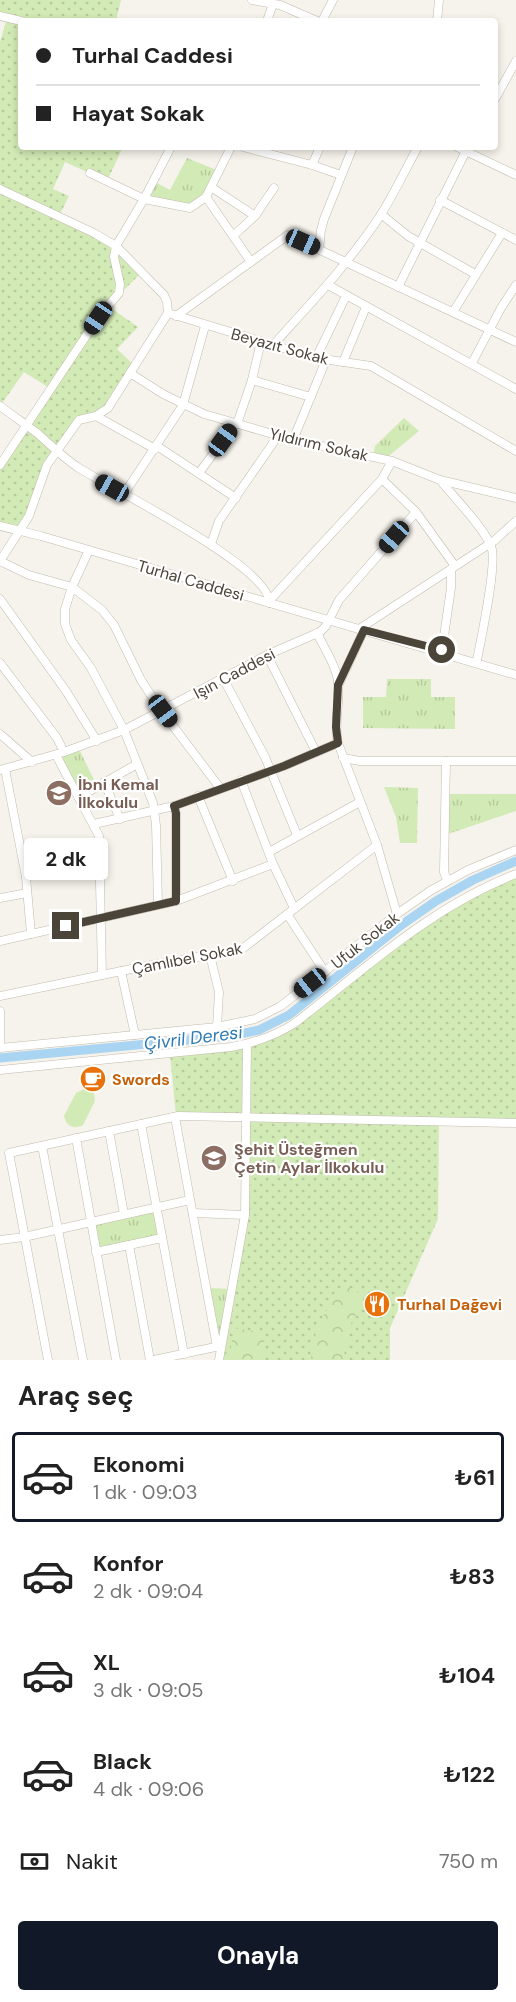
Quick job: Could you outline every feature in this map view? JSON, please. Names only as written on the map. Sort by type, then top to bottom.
[{"type":"street","points":[[324,18],[333,0]]},
{"type":"street","points":[[437,18],[439,0]]},
{"type":"street","points":[[258,1],[280,5],[310,18]]},
{"type":"street","points":[[268,18],[273,4]]},
{"type":"street","points":[[0,16],[18,20]]},
{"type":"street","points":[[498,94],[516,61]]},
{"type":"street","points":[[0,465],[98,318],[119,294],[120,284],[114,257],[116,246],[169,150]]},
{"type":"street","points":[[90,173],[144,199],[187,208],[206,197],[230,150]]},
{"type":"street","points":[[254,150],[341,175]]},
{"type":"street","points":[[312,165],[319,150]]},
{"type":"street","points":[[318,249],[321,230],[352,150]]},
{"type":"street","points":[[274,345],[347,261],[381,214],[415,150]]},
{"type":"street","points":[[398,287],[466,150]]},
{"type":"street","points":[[469,150],[516,175]]},
{"type":"street","points":[[211,187],[255,216]]},
{"type":"street","points":[[233,236],[255,216],[274,188]]},
{"type":"street","points":[[0,189],[94,233],[116,246],[164,294],[168,313],[108,408],[96,416],[79,420],[56,452],[43,474],[32,511],[0,561],[29,575],[72,587],[94,602],[114,625],[141,680],[220,788]]},
{"type":"street","points":[[206,197],[252,262]]},
{"type":"street","points":[[440,200],[516,240]]},
{"type":"street","points":[[381,214],[400,230],[475,274]]},
{"type":"street","points":[[453,312],[502,233]]},
{"type":"street","points":[[176,316],[288,235],[516,342]]},
{"type":"street","points":[[328,285],[516,389]]},
{"type":"street","points":[[472,363],[516,285]]},
{"type":"street","points":[[316,358],[346,296]]},
{"type":"street","points":[[343,362],[366,307]]},
{"type":"street","name":"Beyazıt Sokak","points":[[168,313],[316,358],[377,368],[516,451]]},
{"type":"street","points":[[124,494],[183,405],[205,326]]},
{"type":"street","points":[[199,473],[236,424],[252,380],[261,341]]},
{"type":"street","points":[[293,441],[326,360]]},
{"type":"street","name":"Yıldırım Sokak","points":[[130,373],[183,405],[236,424],[293,441],[392,461],[440,480],[516,498]]},
{"type":"street","points":[[252,380],[311,397]]},
{"type":"street","points":[[0,406],[80,469],[211,544],[246,570],[268,594],[269,602]]},
{"type":"street","points":[[96,416],[156,447],[236,498]]},
{"type":"street","points":[[211,544],[216,527],[278,436]]},
{"type":"street","points":[[269,602],[382,479],[392,461]]},
{"type":"street","points":[[382,479],[416,512],[453,567],[442,650]]},
{"type":"street","points":[[440,480],[493,549],[492,572],[477,660]]},
{"type":"street","name":"Işın Caddesi","points":[[3,770],[60,754],[124,730],[267,655],[317,633],[324,628],[339,600],[416,512]]},
{"type":"street","points":[[338,685],[361,630],[490,543],[516,521]]},
{"type":"street","name":"Turhal Caddesi","points":[[0,526],[516,675]]},
{"type":"street","points":[[89,550],[72,587],[65,609],[66,628],[124,730],[149,792],[154,811],[158,904]]},
{"type":"street","points":[[0,599],[66,691],[98,741]]},
{"type":"street","points":[[317,633],[337,674],[338,743],[377,845],[397,914]]},
{"type":"street","name":"Turhal Caddesi","points":[[382,636],[516,670]]},
{"type":"street","points":[[267,655],[316,752]]},
{"type":"street","points":[[0,663],[57,738],[60,754],[99,836],[102,975]]},
{"type":"street","points":[[223,678],[271,770],[297,836]]},
{"type":"street","points":[[0,734],[32,762]]},
{"type":"street","points":[[94,824],[174,806],[338,743]]},
{"type":"street","points":[[343,758],[360,761],[516,761]]},
{"type":"street","points":[[446,761],[444,872],[447,880]]},
{"type":"street","points":[[79,797],[137,764]]},
{"type":"street","points":[[3,770],[26,877],[31,934]]},
{"type":"street","points":[[241,780],[273,864],[294,908]]},
{"type":"street","points":[[104,782],[120,819]]},
{"type":"street","points":[[198,796],[233,881]]},
{"type":"street","points":[[269,852],[360,802]]},
{"type":"street","points":[[174,806],[176,813],[176,901]]},
{"type":"street","name":"Çamlıbel Sokak","points":[[0,996],[242,949],[377,845]]},
{"type":"street","name":"Ufuk Sokak","points":[[0,1048],[218,1027],[243,1023],[265,1015],[281,1006],[397,914],[447,880],[516,850]]},
{"type":"street","points":[[26,877],[65,867],[101,863]]},
{"type":"street","points":[[0,941],[176,901],[273,864]]},
{"type":"street","points":[[0,1070],[142,1057],[247,1044],[274,1035],[296,1023],[443,910],[478,890],[516,874]]},
{"type":"street","points":[[0,898],[27,893]]},
{"type":"street","points":[[286,914],[325,972]]},
{"type":"street","points":[[210,955],[219,992],[218,1027]]},
{"type":"street","points":[[121,971],[135,1035]]},
{"type":"street","points":[[0,1011],[0,1048]]},
{"type":"street","points":[[219,1360],[245,1215],[247,1044]]},
{"type":"street","points":[[175,1117],[220,1346]]},
{"type":"street","points":[[48,1360],[9,1153],[175,1117],[516,1123]]},
{"type":"street","points":[[141,1124],[184,1354]]},
{"type":"street","points":[[109,1131],[124,1214]]},
{"type":"street","points":[[76,1138],[116,1360]]},
{"type":"street","points":[[42,1146],[83,1360]]},
{"type":"street","points":[[0,1240],[24,1237],[190,1200]]},
{"type":"street","points":[[193,1213],[245,1215]]},
{"type":"street","points":[[96,1252],[162,1238]]},
{"type":"street","points":[[129,1245],[152,1360],[220,1346]]},
{"type":"green space","points":[[0,0],[121,0],[117,18],[18,18],[18,150],[122,150],[107,181],[65,162],[53,189],[69,196],[59,216],[94,233],[142,272],[108,306],[138,327],[117,349],[135,366],[108,408],[79,420],[40,483],[18,530],[0,526],[0,465],[51,389],[24,372],[0,406],[0,42],[7,18],[0,16]]},
{"type":"green space","points":[[187,158],[219,171],[206,197],[190,208],[144,199],[153,181],[170,190]]},
{"type":"green space","points":[[404,418],[419,431],[385,459],[373,457],[375,446]]},
{"type":"green space","points":[[387,679],[431,679],[431,697],[455,697],[455,729],[363,728],[363,697],[386,697]]},
{"type":"green space","points":[[78,747],[97,786],[79,797],[56,755]]},
{"type":"green space","points":[[384,787],[418,788],[417,843],[400,843],[396,817]]},
{"type":"green space","points":[[445,794],[516,794],[516,811],[445,835]]},
{"type":"green space","points":[[516,874],[516,1123],[439,1120],[438,1219],[390,1328],[390,1360],[219,1360],[245,1215],[246,1117],[176,1116],[170,1054],[231,1047],[274,1035],[424,922]]},
{"type":"green space","points":[[86,1088],[94,1093],[95,1101],[83,1125],[71,1126],[64,1116],[76,1093]]},
{"type":"green space","points":[[157,1207],[162,1238],[96,1252],[90,1221]]},
{"type":"green space","points":[[344,1283],[364,1297],[351,1324],[343,1360],[311,1360],[318,1329]]},
{"type":"green space","points":[[206,1288],[232,1289],[217,1347]]},
{"type":"green space","points":[[234,1328],[265,1333],[263,1360],[229,1360]]},
{"type":"waterway","name":"Çivril Deresi","points":[[0,1058],[231,1036],[259,1030],[289,1015],[400,926],[436,901],[473,880],[516,861]]},
{"type":"place","name":"İbni Kemal İlkokulu","points":[[59,793]]},
{"type":"place","name":"Swords","points":[[93,1079]]},
{"type":"place","name":"Şehit Üsteğmen Çetin Aylar İlkokulu","points":[[214,1158]]},
{"type":"place","name":"Turhal Dağevi","points":[[377,1304]]},
{"type":"route","points":[[66,926],[176,901],[176,813],[174,806],[284,766],[338,743],[336,727],[338,685],[364,630],[442,650]]}]
